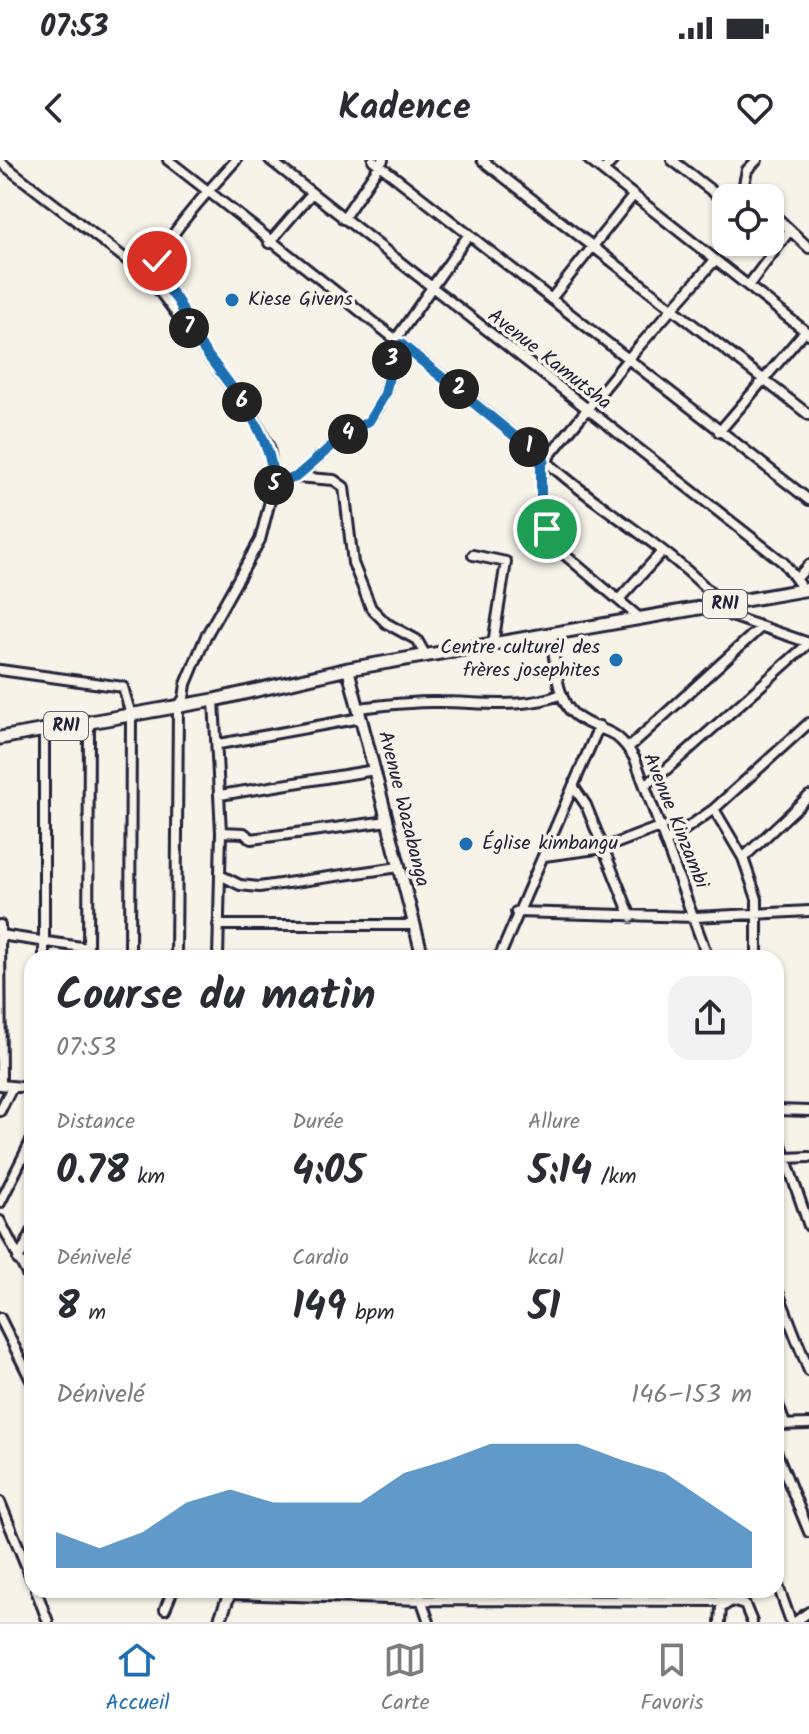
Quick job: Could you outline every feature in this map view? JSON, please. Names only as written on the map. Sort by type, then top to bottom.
[{"type":"highway","name":"RN1","points":[[0,738],[214,700],[348,669],[807,589]]},
{"type":"main road","name":"Avenue Wazabanga","points":[[348,669],[421,950]]},
{"type":"main road","points":[[219,1622],[228,1598]]},
{"type":"street","points":[[168,160],[701,582],[718,605],[731,616],[809,643]]},
{"type":"street","points":[[188,326],[177,300],[159,277],[157,261],[236,160]]},
{"type":"street","name":"Avenue Kamutsha","points":[[270,160],[784,563],[807,589]]},
{"type":"street","points":[[482,160],[809,415]]},
{"type":"street","points":[[589,160],[807,332],[719,432]]},
{"type":"street","points":[[603,171],[613,160]]},
{"type":"street","points":[[672,160],[712,191]]},
{"type":"street","points":[[741,160],[753,163],[744,184]]},
{"type":"street","points":[[0,162],[149,277],[252,415],[269,447],[274,485],[260,540],[206,636],[178,707],[176,950]]},
{"type":"street","points":[[343,219],[379,162],[627,360],[809,500]]},
{"type":"street","points":[[269,243],[312,193]]},
{"type":"street","points":[[551,299],[633,196]]},
{"type":"street","points":[[784,224],[809,248]]},
{"type":"street","points":[[784,238],[790,230]]},
{"type":"street","points":[[274,485],[296,477],[343,436],[369,421],[385,394],[399,342],[469,234]]},
{"type":"street","points":[[748,286],[770,256]]},
{"type":"street","points":[[641,619],[620,598],[552,544],[541,519],[541,466],[627,360],[715,260]]},
{"type":"street","points":[[296,477],[334,480],[344,487],[353,563],[371,608],[386,623],[417,640],[426,656]]},
{"type":"street","points":[[620,598],[661,553]]},
{"type":"street","points":[[473,555],[506,562],[493,644]]},
{"type":"street","points":[[797,578],[809,565]]},
{"type":"street","points":[[628,748],[760,628]]},
{"type":"street","points":[[219,744],[360,713],[442,702],[495,705],[550,699],[562,694],[551,634]]},
{"type":"street","points":[[645,784],[659,776],[809,643]]},
{"type":"street","points":[[0,670],[123,687],[131,715],[130,950]]},
{"type":"street","name":"Avenue Kinzambi","points":[[562,694],[576,716],[621,737],[628,748],[668,841],[705,950]]},
{"type":"street","points":[[214,700],[219,744],[221,832],[218,950]]},
{"type":"street","points":[[0,935],[88,948],[89,722]]},
{"type":"street","points":[[668,841],[714,809],[809,723]]},
{"type":"street","points":[[502,950],[599,726]]},
{"type":"street","points":[[44,731],[44,950]]},
{"type":"street","points":[[220,795],[375,770]]},
{"type":"street","points":[[573,786],[604,848],[631,917]]},
{"type":"street","points":[[743,858],[809,796]]},
{"type":"street","points":[[714,809],[743,858],[757,899],[757,950]]},
{"type":"street","points":[[221,832],[244,833],[251,839],[388,821]]},
{"type":"street","points":[[544,856],[604,848],[662,826]]},
{"type":"street","points":[[220,875],[240,885],[259,887],[399,867]]},
{"type":"street","points":[[516,912],[695,917],[809,911]]},
{"type":"street","points":[[0,925],[1,1085],[24,1088]]},
{"type":"street","points":[[218,925],[415,925]]},
{"type":"street","points":[[0,1111],[12,1087]]},
{"type":"street","points":[[784,1110],[809,1111]]},
{"type":"street","points":[[784,1152],[809,1226]]},
{"type":"street","points":[[0,1203],[24,1155]]},
{"type":"street","points":[[786,1158],[809,1157]]},
{"type":"street","points":[[798,1200],[809,1201]]},
{"type":"street","points":[[0,1221],[24,1270]]},
{"type":"street","points":[[18,1260],[24,1248]]},
{"type":"street","points":[[784,1307],[809,1371]]},
{"type":"street","points":[[0,1318],[24,1366]]},
{"type":"street","points":[[784,1425],[809,1424]]},
{"type":"street","points":[[784,1471],[809,1532]]},
{"type":"street","points":[[0,1502],[24,1560]]},
{"type":"street","points":[[39,1598],[48,1622]]},
{"type":"street","points":[[165,1609],[170,1598]]},
{"type":"street","points":[[374,1598],[483,1598]]},
{"type":"street","points":[[677,1598],[731,1601],[745,1605],[752,1622]]},
{"type":"street","points":[[783,1598],[793,1622],[809,1612]]},
{"type":"street","points":[[422,1600],[429,1622]]},
{"type":"street","points":[[720,1622],[721,1608],[731,1601]]},
{"type":"place","name":"Kiese Givens","points":[[232,300]]},
{"type":"place","name":"Centre culturel des frères josephites","points":[[616,660]]},
{"type":"place","name":"Église kimbangu","points":[[466,844]]},
{"type":"route","points":[[157,261],[159,277],[177,300],[193,335],[252,415],[269,447],[274,485],[296,477],[343,436],[369,421],[385,394],[393,359],[401,344],[544,460],[541,466],[541,519],[547,529]]}]
